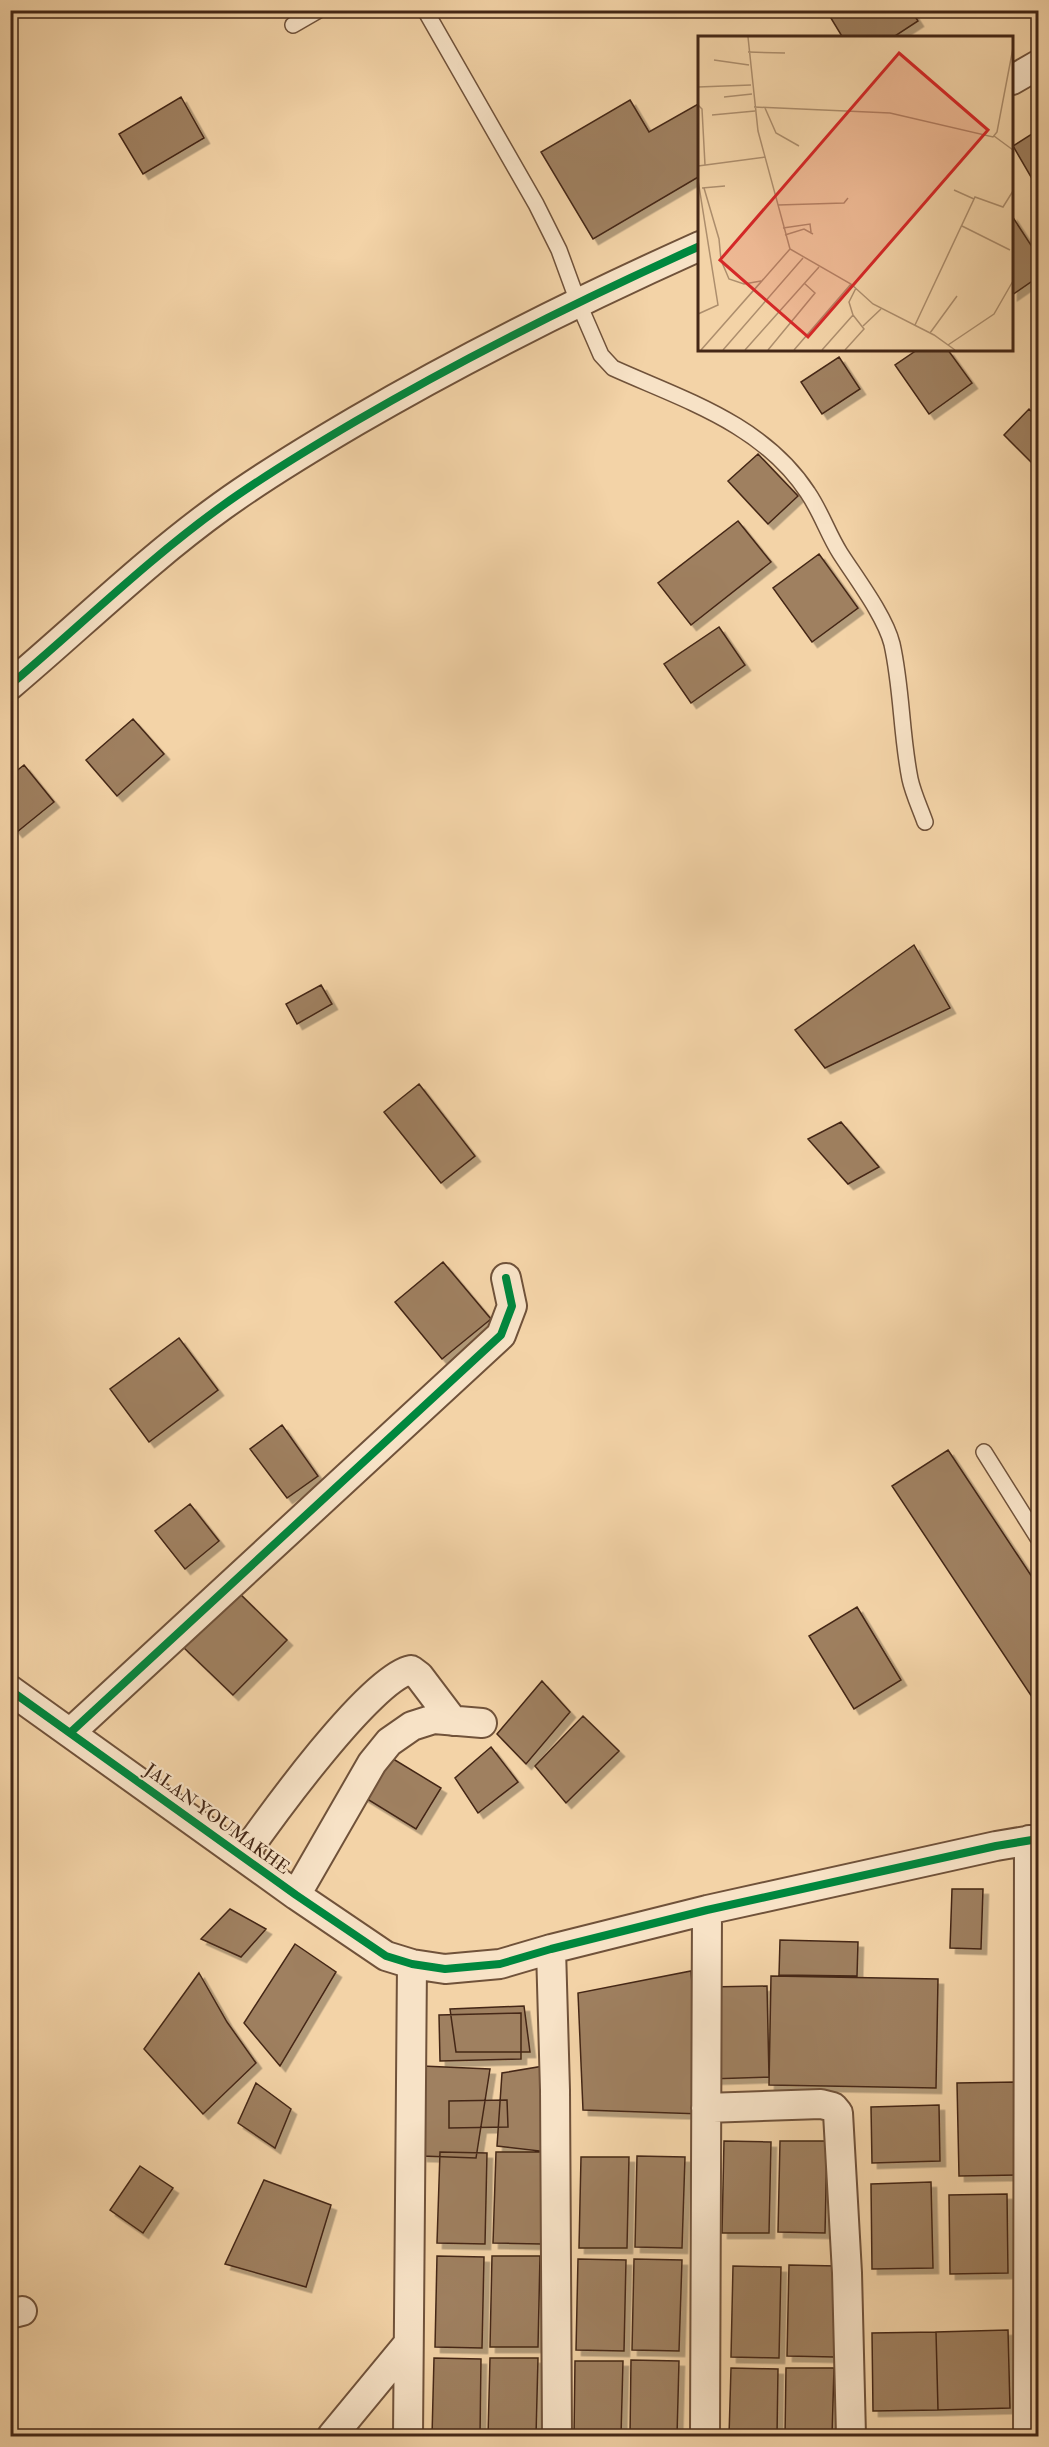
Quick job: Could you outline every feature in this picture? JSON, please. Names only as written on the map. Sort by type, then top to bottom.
[{"type":"street","points":[[1013,79],[1038,65]]},
{"type":"street","points":[[10,685],[152,559],[222,506],[289,461],[469,357],[578,302],[698,246]]},
{"type":"street","points":[[71,1732],[501,1335],[512,1306],[506,1278]]},
{"type":"street","points":[[243,1856],[285,1796],[363,1704],[401,1672],[411,1670],[419,1676],[453,1721]]},
{"type":"street","name":"JALAN YOUMAKHE","points":[[10,1690],[296,1895],[386,1956],[412,1964],[445,1969],[500,1964],[552,1948],[708,1910],[1034,1840]]},
{"type":"street","points":[[296,1895],[372,1763],[389,1742],[412,1726],[434,1719],[482,1723]]},
{"type":"street","points":[[1028,2436],[1034,1840]]},
{"type":"street","points":[[705,2436],[705,2108],[708,1910]]},
{"type":"street","points":[[552,1948],[557,2436]]},
{"type":"street","points":[[408,2436],[412,1964]]},
{"type":"street","points":[[705,2108],[821,2104],[833,2107],[838,2113],[847,2273],[851,2436]]},
{"type":"street","points":[[332,2436],[408,2344]]},
{"type":"lane","points":[[293,25],[319,10]]},
{"type":"lane","points":[[425,10],[536,204],[559,250],[578,302],[602,355],[612,368],[718,414],[749,432],[784,464],[809,494],[828,535],[874,606],[891,640],[900,682],[902,728],[910,782],[925,822]]},
{"type":"lane","points":[[984,1452],[1038,1538]]},
{"type":"building","points":[[826,10],[911,10],[918,21],[895,36],[842,36]]},
{"type":"building","points":[[181,97],[204,138],[143,174],[119,134]]},
{"type":"building","points":[[630,100],[649,132],[698,104],[698,177],[593,239],[541,152]]},
{"type":"building","points":[[1038,130],[1038,189],[1013,146]]},
{"type":"building","points":[[1013,218],[1038,256],[1038,277],[1013,294]]},
{"type":"building","points":[[916,351],[949,351],[972,383],[929,414],[895,365]]},
{"type":"building","points":[[839,357],[860,389],[822,414],[801,382]]},
{"type":"building","points":[[1029,409],[1038,418],[1038,469],[1004,435]]},
{"type":"building","points":[[758,454],[798,496],[768,524],[728,481]]},
{"type":"building","points":[[738,521],[771,562],[691,625],[658,583]]},
{"type":"building","points":[[819,554],[858,608],[812,642],[773,588]]},
{"type":"building","points":[[719,627],[745,665],[691,703],[664,664]]},
{"type":"building","points":[[133,719],[164,754],[117,796],[86,760]]},
{"type":"building","points":[[24,765],[54,802],[17,832],[10,823],[10,776]]},
{"type":"building","points":[[914,945],[950,1008],[825,1068],[795,1030]]},
{"type":"building","points":[[321,985],[332,1004],[297,1024],[286,1004]]},
{"type":"building","points":[[419,1084],[475,1156],[441,1183],[384,1112]]},
{"type":"building","points":[[841,1122],[879,1167],[848,1184],[808,1139]]},
{"type":"building","points":[[443,1262],[491,1319],[442,1359],[395,1302]]},
{"type":"building","points":[[179,1338],[218,1390],[149,1442],[110,1389]]},
{"type":"building","points":[[282,1425],[318,1476],[287,1498],[250,1449]]},
{"type":"building","points":[[948,1450],[1038,1586],[1038,1706],[892,1486]]},
{"type":"building","points":[[190,1504],[219,1541],[185,1569],[155,1531]]},
{"type":"building","points":[[237,1591],[287,1640],[233,1695],[183,1647]]},
{"type":"building","points":[[857,1607],[901,1680],[854,1709],[809,1636]]},
{"type":"building","points":[[542,1681],[570,1712],[526,1764],[497,1734]]},
{"type":"building","points":[[583,1716],[619,1751],[566,1803],[535,1766]]},
{"type":"building","points":[[491,1747],[518,1782],[478,1813],[455,1778]]},
{"type":"building","points":[[385,1754],[441,1788],[416,1829],[359,1794]]},
{"type":"building","points":[[952,1889],[983,1889],[981,1949],[950,1948]]},
{"type":"building","points":[[230,1909],[266,1929],[241,1957],[201,1939]]},
{"type":"building","points":[[780,1940],[858,1942],[857,1976],[779,1975]]},
{"type":"building","points":[[295,1944],[336,1972],[280,2066],[244,2023]]},
{"type":"building","points":[[691,1971],[702,2114],[583,2110],[578,1993]]},
{"type":"building","points":[[199,1973],[227,2022],[256,2063],[203,2114],[144,2049]]},
{"type":"building","points":[[771,1976],[938,1979],[936,2088],[769,2085]]},
{"type":"building","points":[[767,1986],[769,2077],[709,2079],[708,1987]]},
{"type":"building","points":[[524,2006],[530,2052],[456,2052],[450,2009]]},
{"type":"building","points":[[521,2013],[521,2059],[440,2061],[439,2015]]},
{"type":"building","points":[[422,2066],[490,2069],[476,2158],[422,2156]]},
{"type":"building","points":[[544,2066],[548,2152],[497,2146],[502,2073]]},
{"type":"building","points":[[1017,2082],[1019,2175],[959,2176],[957,2083]]},
{"type":"building","points":[[256,2083],[291,2109],[275,2148],[238,2123]]},
{"type":"building","points":[[507,2100],[508,2127],[449,2128],[449,2101]]},
{"type":"building","points":[[939,2105],[940,2161],[872,2163],[871,2107]]},
{"type":"building","points":[[724,2141],[771,2142],[769,2233],[722,2233]]},
{"type":"building","points":[[780,2141],[827,2141],[825,2233],[778,2232]]},
{"type":"building","points":[[440,2152],[487,2153],[485,2244],[437,2243]]},
{"type":"building","points":[[496,2152],[543,2152],[541,2244],[493,2243]]},
{"type":"building","points":[[637,2156],[685,2157],[682,2248],[635,2247]]},
{"type":"building","points":[[581,2157],[629,2157],[627,2248],[579,2248]]},
{"type":"building","points":[[140,2166],[173,2188],[143,2233],[110,2210]]},
{"type":"building","points":[[264,2180],[331,2205],[306,2287],[225,2264]]},
{"type":"building","points":[[931,2182],[933,2268],[872,2269],[871,2184]]},
{"type":"building","points":[[1007,2194],[1008,2273],[950,2274],[949,2195]]},
{"type":"building","points":[[437,2256],[484,2257],[482,2348],[435,2347]]},
{"type":"building","points":[[492,2256],[540,2256],[538,2347],[490,2347]]},
{"type":"building","points":[[578,2259],[626,2260],[624,2351],[576,2350]]},
{"type":"building","points":[[634,2259],[682,2260],[679,2351],[632,2350]]},
{"type":"building","points":[[789,2265],[837,2266],[834,2357],[787,2356]]},
{"type":"building","points":[[733,2266],[781,2267],[779,2358],[731,2357]]},
{"type":"building","points":[[1008,2330],[1010,2408],[938,2410],[936,2332]]},
{"type":"building","points":[[936,2332],[938,2410],[873,2411],[872,2333]]},
{"type":"building","points":[[434,2358],[481,2359],[480,2436],[432,2436]]},
{"type":"building","points":[[490,2358],[538,2358],[536,2436],[488,2436]]},
{"type":"building","points":[[631,2360],[679,2361],[677,2436],[630,2436]]},
{"type":"building","points":[[575,2361],[623,2361],[621,2436],[574,2436]]},
{"type":"building","points":[[731,2368],[778,2369],[777,2436],[729,2436]]},
{"type":"building","points":[[786,2368],[834,2368],[832,2436],[785,2436]]},
{"type":"cycle path","points":[[10,685],[167,548],[222,506],[271,473],[356,421],[483,351],[698,247]]},
{"type":"cycle path","points":[[71,1732],[501,1335],[512,1306],[506,1278]]},
{"type":"cycle path","points":[[10,1690],[296,1895],[386,1956],[412,1964],[445,1969],[500,1964],[707,1910],[996,1846],[1038,1839]]}]
